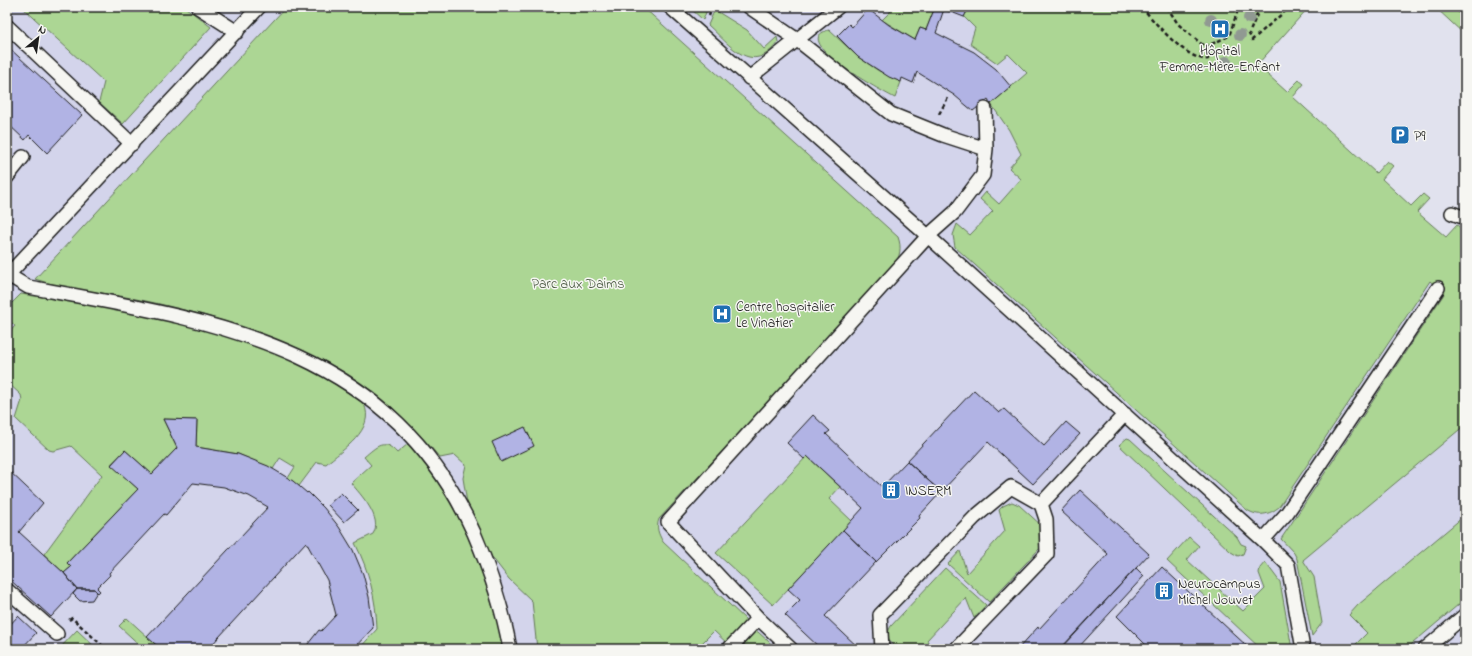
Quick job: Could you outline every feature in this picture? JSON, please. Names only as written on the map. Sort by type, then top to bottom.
[{"type":"lane","points":[[198,7],[237,32]]},
{"type":"lane","points":[[259,7],[8,276],[28,286],[184,317],[254,338],[314,364],[344,381],[374,402],[413,437],[434,462],[450,486],[465,514],[484,556],[507,629],[510,649]]},
{"type":"lane","points":[[670,7],[928,236],[1288,564],[1303,649]]},
{"type":"lane","points":[[749,7],[796,39],[891,114],[943,135],[986,148]]},
{"type":"lane","points":[[749,78],[838,7]]},
{"type":"lane","points":[[7,26],[132,144]]},
{"type":"lane","points":[[791,649],[758,618],[668,522],[928,236],[955,212],[983,175],[986,148],[985,108]]},
{"type":"lane","points":[[7,177],[23,157]]},
{"type":"lane","points":[[1452,213],[1465,218]]},
{"type":"lane","points":[[1263,540],[1287,513],[1438,288]]},
{"type":"lane","points":[[1041,504],[1124,414]]},
{"type":"lane","points":[[882,649],[880,615],[975,518],[1011,487],[1041,504],[1046,520],[1047,554],[956,649]]},
{"type":"lane","points":[[7,590],[57,634]]},
{"type":"lane","points":[[1425,649],[1465,615]]},
{"type":"lane","points":[[729,649],[758,618]]},
{"type":"path","points":[[1142,7],[1175,44],[1191,56],[1202,60],[1208,59],[1210,53],[1208,45]]},
{"type":"path","points":[[1167,7],[1178,24],[1205,47],[1229,36],[1239,7]]},
{"type":"path","points":[[1260,7],[1250,34],[1252,40],[1290,7]]},
{"type":"shaded area","name":"Centre hospitalier Le Vinatier","points":[[7,7],[1309,7],[1257,65],[1430,281],[1445,294],[1465,369],[1465,649],[7,649]]},
{"type":"green space","points":[[22,7],[185,7],[211,27],[123,124],[99,102],[104,82]]},
{"type":"green space","name":"Parc aux Daims","points":[[286,7],[643,7],[898,237],[900,252],[894,266],[659,519],[658,530],[663,542],[745,619],[746,622],[729,645],[714,631],[696,649],[537,649],[532,601],[509,579],[488,552],[467,503],[463,478],[466,465],[455,455],[440,458],[398,413],[362,384],[326,362],[301,350],[246,328],[189,311],[123,297],[59,286],[35,279]]},
{"type":"green space","points":[[689,7],[708,7],[703,20]]},
{"type":"green space","points":[[716,7],[720,7],[718,12],[747,30],[764,49],[777,37],[778,42],[768,52],[759,57],[750,57],[742,54],[733,48],[708,25]]},
{"type":"green space","points":[[892,7],[935,7],[926,30],[920,28],[915,40],[882,20],[890,12]]},
{"type":"green space","points":[[969,7],[1309,7],[1257,65],[1287,92],[1299,80],[1304,84],[1293,97],[1376,173],[1387,161],[1393,166],[1382,179],[1411,206],[1423,194],[1429,199],[1417,212],[1446,237],[1457,225],[1465,231],[1465,425],[1303,560],[1314,577],[1322,623],[1312,636],[1297,559],[1294,553],[1281,539],[1444,294],[1430,281],[1279,507],[1271,512],[1263,514],[1255,514],[1247,510],[955,247],[953,235],[957,224],[970,235],[993,211],[980,199],[986,192],[999,204],[1021,179],[1009,168],[1021,154],[1009,130],[991,104],[1027,73],[1008,54],[997,63],[970,44],[975,28],[964,17]]},
{"type":"green space","points":[[1435,7],[1453,7],[1465,19],[1465,35]]},
{"type":"green space","points":[[829,30],[858,57],[879,71],[901,82],[895,98],[858,77],[828,55],[820,44],[819,36]]},
{"type":"green space","points":[[21,294],[110,308],[155,317],[200,328],[243,341],[286,358],[326,379],[364,404],[366,413],[365,422],[361,431],[348,446],[326,464],[317,462],[299,486],[288,478],[295,467],[280,458],[273,469],[238,454],[196,447],[197,420],[163,419],[177,448],[152,474],[125,450],[111,464],[138,489],[67,563],[71,567],[64,573],[44,554],[102,475],[71,446],[53,451],[49,450],[16,419],[22,400],[21,395],[7,382],[7,335],[15,326],[7,318],[7,308]]},
{"type":"green space","points":[[1127,438],[1130,439],[1237,537],[1241,544],[1246,546],[1243,554],[1238,556],[1231,552],[1119,445]]},
{"type":"green space","points":[[408,444],[427,466],[443,490],[469,540],[489,593],[504,649],[359,649],[377,629],[371,585],[355,543],[373,534],[375,521],[370,507],[351,483],[371,465],[364,457],[377,447],[380,445],[388,446],[397,453]]},
{"type":"green space","points":[[807,456],[840,487],[829,499],[852,521],[773,605],[716,553]]},
{"type":"green space","points":[[1012,502],[1019,505],[1043,527],[1042,546],[989,602],[948,564],[960,551],[967,573],[1005,531],[999,510],[1003,506]]},
{"type":"green space","points":[[1463,517],[1465,519],[1465,599],[1406,649],[1351,649],[1367,633],[1349,615],[1358,605]]},
{"type":"green space","points":[[1189,537],[1199,546],[1187,560],[1243,611],[1265,589],[1259,573],[1260,568],[1265,562],[1280,582],[1292,649],[1261,649],[1167,561]]},
{"type":"green space","points":[[945,568],[986,605],[974,618],[966,598],[927,640],[931,649],[897,649],[892,644],[888,636],[891,626]]},
{"type":"green space","points":[[127,618],[161,649],[144,649],[119,626]]},
{"type":"green space","points":[[77,630],[97,649],[59,649]]},
{"type":"green space","points":[[752,630],[758,632],[777,649],[749,649],[741,641]]},
{"type":"building","points":[[935,7],[944,9],[936,33],[974,52],[996,69],[1011,87],[991,104],[988,99],[973,111],[954,95],[917,72],[913,83],[902,78],[901,82],[889,77],[858,57],[837,36],[849,24],[852,27],[868,9],[889,25],[915,40],[920,28],[926,30]]},
{"type":"building","points":[[938,7],[969,7],[964,17]]},
{"type":"building","points":[[7,46],[82,115],[47,153],[29,135],[25,140],[7,123]]},
{"type":"building","points":[[974,390],[999,413],[1004,409],[1044,446],[1066,422],[1080,434],[1033,484],[988,442],[941,492],[907,461]]},
{"type":"building","name":"INSERM","points":[[813,415],[830,431],[826,434],[882,487],[907,461],[941,492],[919,516],[920,518],[876,562],[843,530],[863,508],[807,456],[804,459],[787,443]]},
{"type":"building","points":[[163,419],[197,420],[196,447],[238,454],[268,466],[293,481],[307,493],[308,492],[324,508],[339,527],[353,550],[363,574],[369,597],[373,628],[353,649],[304,649],[319,630],[321,631],[336,615],[327,580],[306,542],[208,649],[161,649],[147,637],[268,507],[249,496],[224,487],[193,483],[166,515],[164,514],[109,573],[110,575],[97,588],[100,591],[98,593],[94,589],[77,589],[64,573],[71,567],[67,563],[138,489],[111,465],[125,450],[152,474],[177,448]]},
{"type":"building","points":[[525,427],[534,446],[501,462],[492,442]]},
{"type":"building","points":[[7,469],[43,503],[19,532],[64,573],[77,589],[51,617],[7,577]]},
{"type":"building","points":[[1080,490],[1149,554],[1061,649],[1018,649],[1038,627],[1039,629],[1108,554],[1061,511]]},
{"type":"building","points":[[341,493],[358,510],[344,522],[328,505]]},
{"type":"building","points":[[843,530],[876,562],[825,616],[860,649],[821,649],[785,615],[800,600],[788,589]]},
{"type":"building","name":"Neurocampus Michel Jouvet","points":[[1162,567],[1250,649],[1150,649],[1117,616]]},
{"type":"building","points":[[1136,568],[1144,576],[1077,649],[1061,648]]},
{"type":"building","points":[[77,589],[94,589],[97,592],[92,600],[80,601],[73,594]]},
{"type":"building","points":[[18,616],[36,633],[21,649],[7,649],[7,645],[11,641],[7,637],[7,628]]},
{"type":"place","name":"Hôpital Femme-Mère-Enfant","points":[[1220,29]]},
{"type":"place","name":"P9","points":[[1400,135]]},
{"type":"place","name":"Centre hospitalier Le Vinatier","points":[[722,314]]},
{"type":"place","name":"INSERM","points":[[891,490]]},
{"type":"place","name":"Neurocampus Michel Jouvet","points":[[1164,591]]}]
